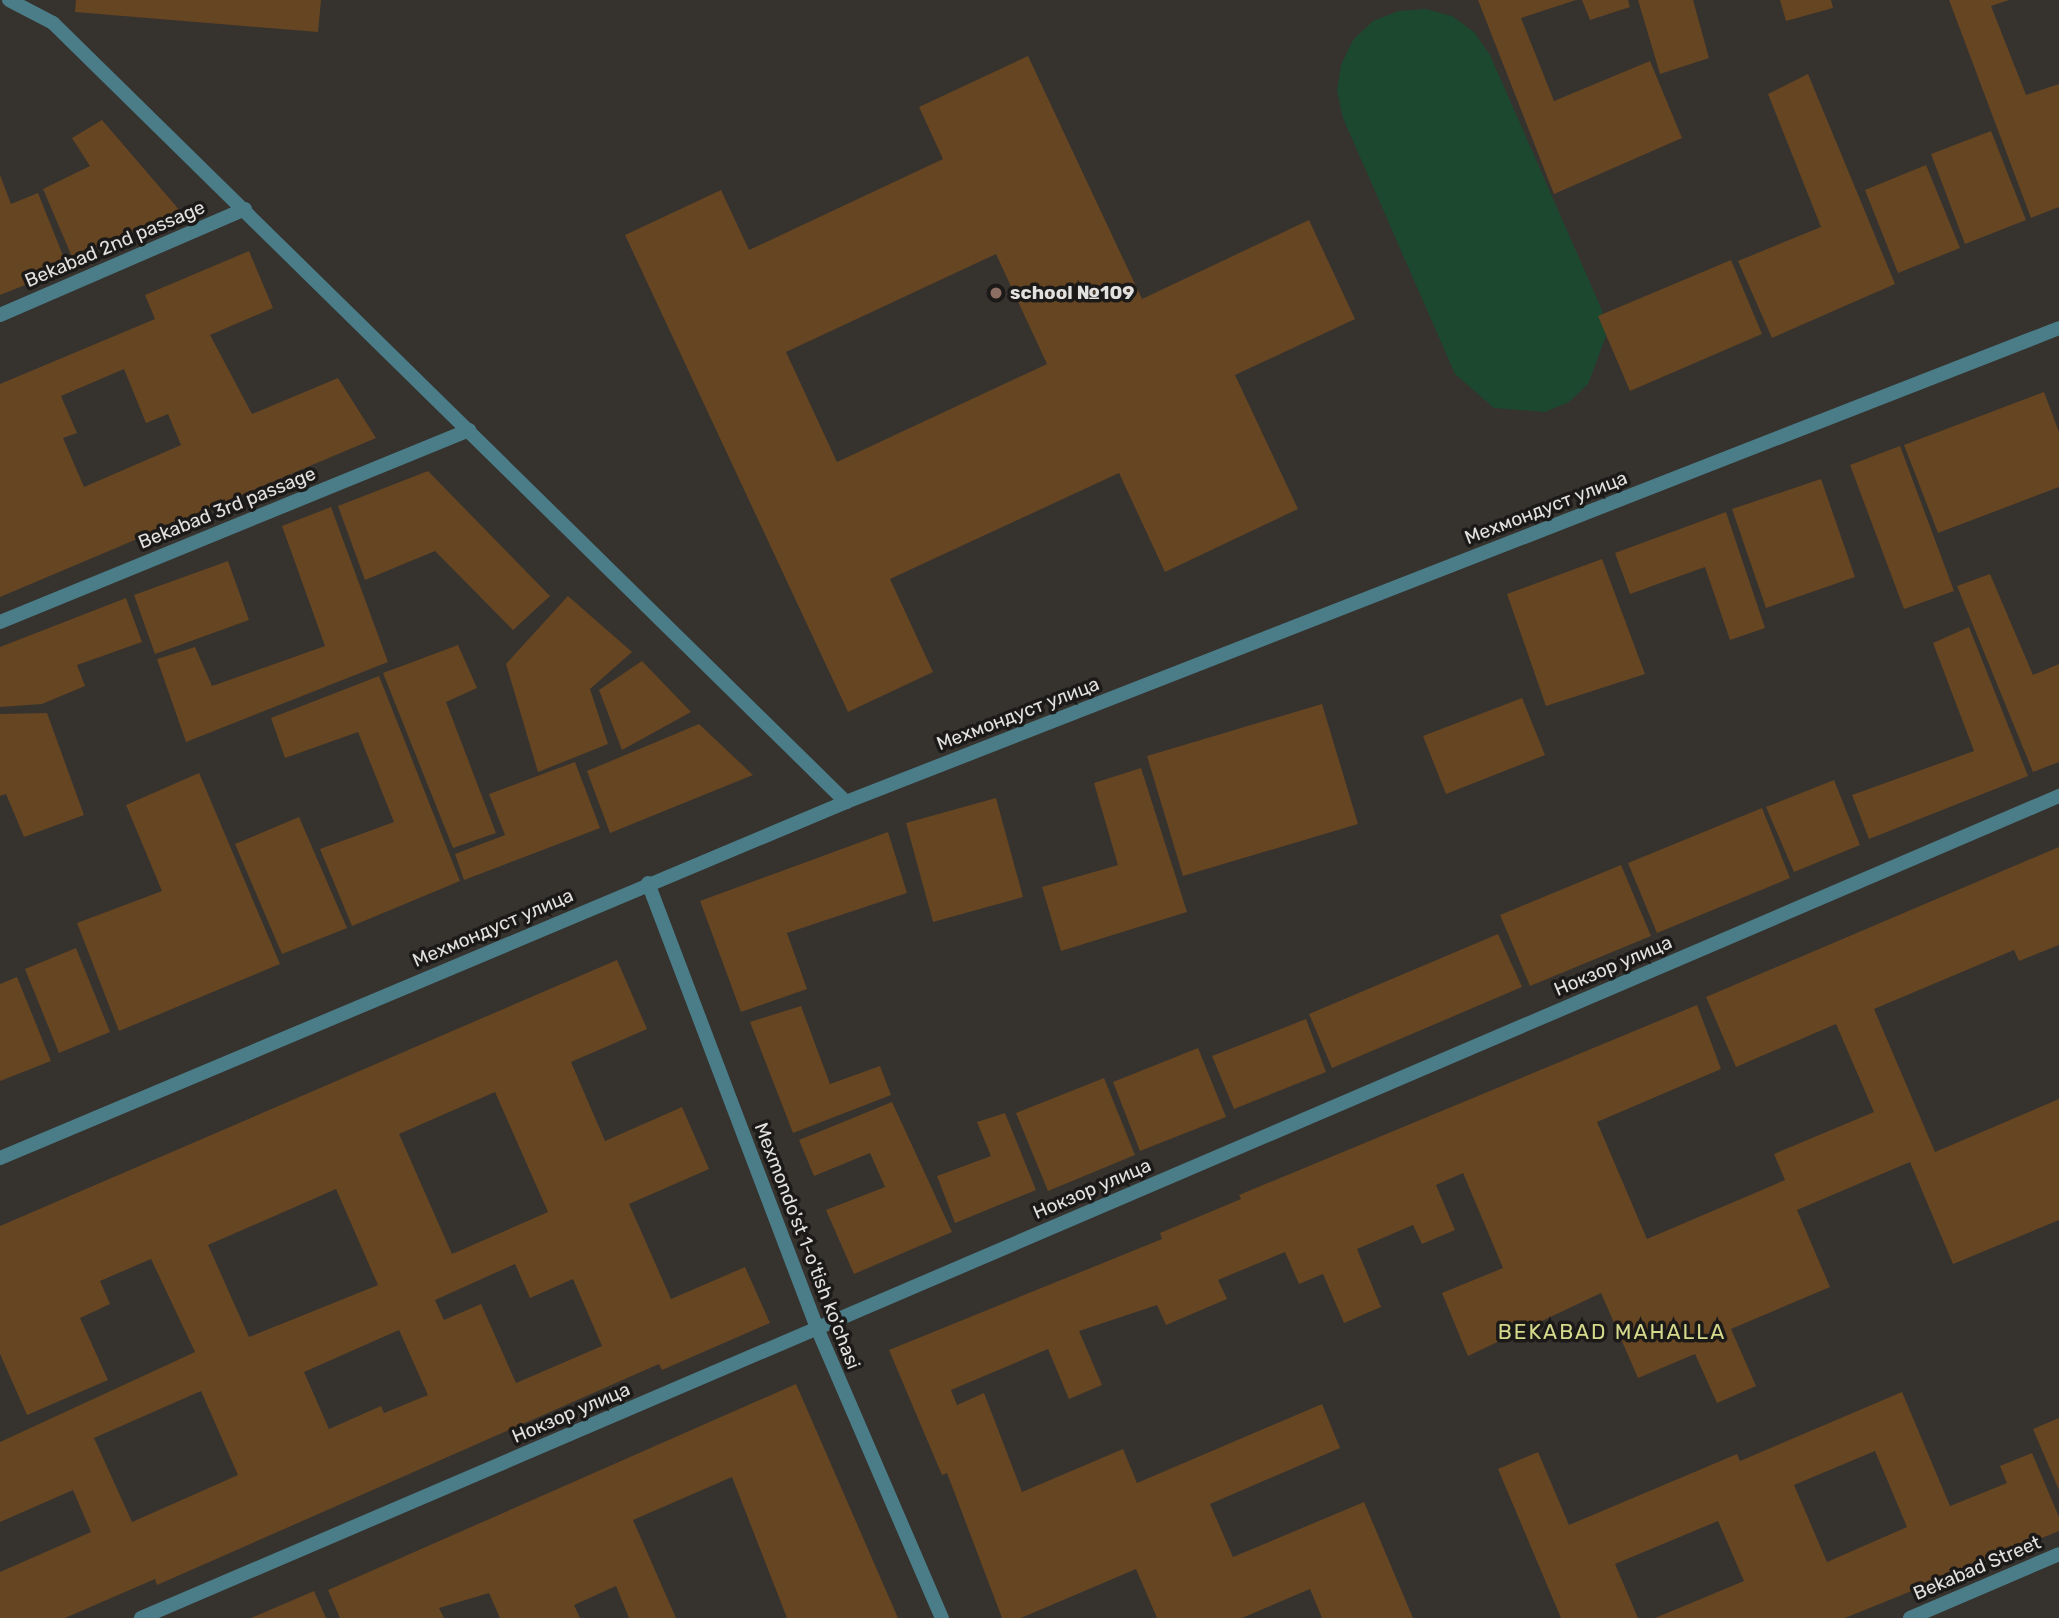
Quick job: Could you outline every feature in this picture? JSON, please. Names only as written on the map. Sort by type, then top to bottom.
[{"type":"street","points":[[9,0],[53,23],[846,802]]},
{"type":"street","name":"Bekabad 2nd passage","points":[[0,315],[245,209]]},
{"type":"street","name":"Мехмондуст улица","points":[[0,1158],[648,883],[846,802],[2059,328]]},
{"type":"street","name":"Bekabad 3rd passage","points":[[0,622],[469,430]]},
{"type":"street","name":"Нокзор улица","points":[[141,1618],[2059,796]]},
{"type":"street","name":"Mexmondo'st 1-o'tish ko'chasi","points":[[648,883],[817,1328],[942,1618]]},
{"type":"street","name":"Bekabad Street","points":[[1910,1618],[2059,1554]]},
{"type":"green space","points":[[1426,9],[1452,16],[1474,32],[1490,55],[1602,310],[1606,336],[1588,384],[1569,402],[1545,412],[1494,408],[1455,374],[1343,118],[1337,91],[1341,65],[1353,40],[1373,21],[1399,11]]},
{"type":"building","points":[[76,0],[321,0],[318,32],[75,12]]},
{"type":"building","points":[[1478,0],[1576,0],[1521,18],[1554,101],[1650,61],[1682,138],[1554,194]]},
{"type":"building","points":[[1582,0],[1628,0],[1630,7],[1590,20]]},
{"type":"building","points":[[1638,0],[1693,0],[1709,58],[1660,74]]},
{"type":"building","points":[[1780,0],[1831,0],[1833,8],[1786,21]]},
{"type":"building","points":[[1949,0],[2009,0],[1991,6],[2026,95],[2059,84],[2059,207],[2031,218]]},
{"type":"building","points":[[1028,56],[1142,299],[1309,220],[1355,319],[1235,375],[1298,509],[1165,572],[1119,473],[890,579],[933,672],[848,712],[625,235],[721,190],[749,250],[943,159],[919,107]],"holes":[[[996,254],[1047,364],[837,462],[786,352]]]},
{"type":"building","points":[[1808,74],[1895,284],[1772,338],[1738,261],[1821,227],[1768,94]]},
{"type":"building","points":[[102,120],[181,212],[73,259],[43,189],[90,166],[72,138]]},
{"type":"building","points":[[1991,131],[2026,220],[1965,244],[1931,154]]},
{"type":"building","points":[[1926,165],[1960,248],[1898,273],[1865,190]]},
{"type":"building","points":[[0,175],[11,204],[38,193],[68,268],[0,295]]},
{"type":"building","points":[[249,251],[273,308],[210,335],[252,414],[338,378],[376,438],[0,597],[0,384],[155,319],[145,295]],"holes":[[[124,369],[146,423],[168,414],[181,445],[84,487],[63,438],[77,433],[61,396]]]},
{"type":"building","points":[[1731,260],[1762,334],[1630,391],[1598,316]]},
{"type":"building","points":[[2044,392],[2059,432],[2059,487],[1938,533],[1904,445]]},
{"type":"building","points":[[1900,446],[1954,591],[1904,609],[1850,465]]},
{"type":"building","points":[[428,471],[550,596],[513,630],[435,551],[365,580],[338,506]]},
{"type":"building","points":[[1821,479],[1855,577],[1766,608],[1732,509]]},
{"type":"building","points":[[331,507],[388,662],[186,742],[157,659],[195,647],[212,686],[325,646],[282,526]]},
{"type":"building","points":[[1726,512],[1765,628],[1730,640],[1705,567],[1630,594],[1615,553]]},
{"type":"building","points":[[1602,559],[1645,674],[1546,706],[1507,594]]},
{"type":"building","points":[[228,561],[249,620],[155,654],[134,595]]},
{"type":"building","points":[[1990,574],[2033,675],[2059,664],[2059,762],[2033,772],[1957,586]]},
{"type":"building","points":[[568,596],[632,652],[590,689],[608,744],[538,772],[506,664]]},
{"type":"building","points":[[126,598],[142,642],[77,665],[85,686],[42,704],[0,707],[0,647]]},
{"type":"building","points":[[1969,627],[2028,776],[1869,839],[1852,795],[1974,751],[1933,643]]},
{"type":"building","points":[[458,645],[477,688],[446,702],[496,833],[453,848],[383,673]]},
{"type":"building","points":[[642,661],[691,712],[622,750],[599,690]]},
{"type":"building","points":[[379,676],[460,881],[352,926],[320,849],[394,822],[358,732],[285,758],[271,718]]},
{"type":"building","points":[[1522,698],[1545,755],[1446,794],[1423,736]]},
{"type":"building","points":[[1322,704],[1358,824],[1183,876],[1147,756]]},
{"type":"building","points":[[47,713],[84,815],[24,837],[6,794],[0,796],[0,714]]},
{"type":"building","points":[[699,724],[753,775],[610,833],[587,771]]},
{"type":"building","points":[[575,762],[600,828],[464,880],[455,854],[505,835],[489,794]]},
{"type":"building","points":[[1141,768],[1187,912],[1061,951],[1042,887],[1118,865],[1094,783]]},
{"type":"building","points":[[199,773],[280,964],[119,1031],[77,923],[162,891],[126,805]]},
{"type":"building","points":[[1834,780],[1860,845],[1794,872],[1766,807]]},
{"type":"building","points":[[996,798],[1023,897],[933,922],[906,823]]},
{"type":"building","points":[[1762,808],[1790,878],[1657,933],[1628,863]]},
{"type":"building","points":[[299,817],[347,928],[282,954],[235,844]]},
{"type":"building","points":[[888,832],[907,893],[787,933],[807,989],[741,1012],[700,901]]},
{"type":"building","points":[[2059,847],[2059,945],[2019,961],[2014,950],[1874,1009],[1935,1152],[2059,1099],[2059,1220],[1953,1264],[1910,1162],[1797,1210],[1830,1287],[1731,1329],[1756,1386],[1717,1403],[1695,1354],[1638,1378],[1601,1293],[1468,1356],[1442,1293],[1503,1268],[1463,1173],[1436,1185],[1455,1230],[1422,1244],[1413,1225],[1357,1249],[1381,1307],[1344,1323],[1323,1274],[1299,1284],[1285,1252],[1218,1280],[1227,1299],[1166,1325],[1157,1305],[1079,1331],[1102,1385],[1069,1399],[1048,1349],[951,1390],[957,1405],[984,1393],[1022,1492],[1123,1449],[1137,1483],[1322,1404],[1340,1448],[1210,1504],[1233,1557],[1364,1502],[1413,1618],[1322,1618],[1310,1589],[1242,1618],[1157,1618],[1136,1569],[1021,1618],[1002,1618],[947,1473],[942,1475],[889,1350],[1162,1239],[1160,1233],[1241,1199],[1239,1195],[1697,1005],[1721,1069],[1597,1122],[1647,1239],[1785,1180],[1774,1154],[1874,1112],[1836,1024],[1736,1067],[1706,997]]},
{"type":"building","points":[[1621,865],[1651,936],[1530,986],[1500,915]]},
{"type":"building","points":[[1498,934],[1522,987],[1332,1068],[1309,1014]]},
{"type":"building","points":[[76,948],[110,1032],[59,1053],[25,969]]},
{"type":"building","points":[[617,960],[647,1029],[571,1062],[605,1141],[682,1107],[709,1169],[629,1204],[671,1299],[745,1267],[770,1323],[662,1370],[659,1364],[157,1585],[155,1579],[65,1618],[0,1618],[0,1572],[91,1532],[73,1490],[0,1522],[0,1442],[195,1352],[151,1259],[100,1281],[110,1304],[80,1318],[108,1380],[27,1415],[0,1354],[0,1226]],"holes":[[[495,1092],[548,1212],[452,1254],[399,1134]],[[336,1189],[378,1285],[249,1337],[208,1245]],[[515,1264],[530,1298],[573,1279],[602,1346],[516,1383],[481,1304],[444,1320],[435,1300]],[[399,1330],[428,1395],[384,1413],[381,1406],[329,1429],[304,1372]],[[201,1391],[238,1475],[132,1522],[94,1438]]]},
{"type":"building","points":[[17,977],[51,1061],[0,1081],[0,984]]},
{"type":"building","points":[[801,1006],[830,1084],[880,1066],[891,1095],[793,1133],[750,1022]]},
{"type":"building","points":[[1306,1019],[1326,1072],[1234,1109],[1212,1056]]},
{"type":"building","points":[[1198,1048],[1226,1117],[1140,1151],[1113,1082]]},
{"type":"building","points":[[1104,1078],[1135,1155],[1048,1191],[1016,1113]]},
{"type":"building","points":[[892,1102],[952,1232],[854,1274],[826,1210],[885,1187],[870,1153],[814,1176],[799,1140]]},
{"type":"building","points":[[1005,1113],[1036,1190],[955,1223],[937,1176],[991,1156],[977,1122]]},
{"type":"building","points":[[796,1384],[898,1618],[787,1618],[732,1477],[633,1520],[676,1618],[629,1618],[616,1586],[574,1605],[580,1618],[500,1618],[489,1593],[439,1608],[444,1618],[340,1618],[328,1590]]},
{"type":"building","points":[[1902,1392],[1950,1506],[2007,1483],[2000,1466],[2032,1453],[2059,1517],[2059,1531],[1845,1618],[1655,1618],[1744,1581],[1718,1521],[1615,1564],[1638,1618],[1561,1618],[1498,1469],[1538,1452],[1569,1525],[1737,1454],[1740,1461]],"holes":[[[1875,1451],[1907,1527],[1827,1562],[1794,1485]]]},
{"type":"building","points":[[2059,1418],[2059,1490],[2033,1429]]},
{"type":"building","points":[[314,1591],[326,1618],[251,1618]]},
{"type":"place","name":"school №109","points":[[996,293]]},
{"type":"district","name":"BEKABAD MAHALLA","points":[[1612,1332]]}]
